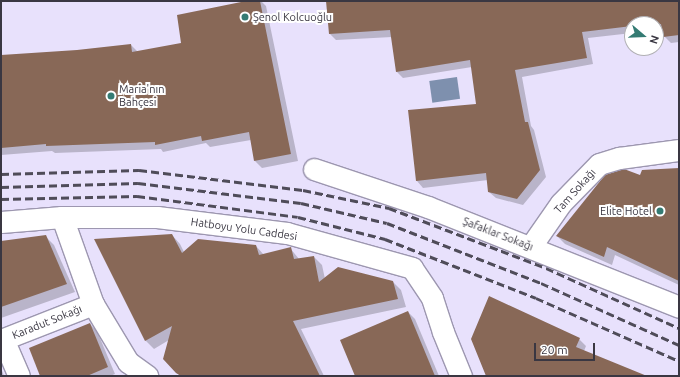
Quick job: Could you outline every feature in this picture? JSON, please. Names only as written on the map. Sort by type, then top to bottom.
[{"type":"street","name":"Tam Sokağı","points":[[531,246],[561,203],[599,164],[619,158],[679,150]]},
{"type":"street","name":"Şafaklar Sokağı","points":[[314,169],[428,207],[531,246],[679,307]]},
{"type":"street","name":"Hatboyu Yolu Caddesi","points":[[1,222],[62,216],[157,217],[287,233],[412,268],[432,298],[443,332],[461,376]]},
{"type":"street","points":[[62,216],[93,304],[128,362],[147,376]]},
{"type":"street","name":"Karadut Sokağı","points":[[2,339],[93,304]]},
{"type":"street","points":[[2,339],[19,376]]},
{"type":"water","points":[[457,77],[460,99],[432,103],[429,81]]},
{"type":"building","points":[[246,1],[260,1],[291,154],[254,161],[249,132],[202,141],[201,136],[155,145],[155,142],[46,146],[46,144],[1,148],[1,55],[77,50],[131,44],[132,52],[181,43],[177,15]]},
{"type":"building","points":[[326,1],[679,1],[679,35],[664,37],[664,16],[624,16],[624,27],[582,32],[587,58],[515,70],[525,122],[528,122],[540,170],[517,199],[488,192],[486,173],[416,181],[408,110],[476,104],[470,60],[396,72],[390,30],[329,34]]},
{"type":"building","points":[[679,168],[679,281],[607,247],[604,257],[556,236],[605,175],[624,169],[640,175],[642,170]]},
{"type":"building","points":[[172,234],[182,253],[198,239],[256,245],[259,255],[291,247],[294,259],[314,256],[319,282],[338,267],[393,281],[398,299],[293,321],[320,376],[181,376],[176,373],[163,359],[172,326],[145,341],[94,239]]},
{"type":"building","points":[[46,235],[67,284],[1,307],[1,241]]},
{"type":"building","points":[[489,296],[580,338],[576,347],[647,376],[486,376],[471,339]]},
{"type":"building","points":[[408,311],[435,376],[355,376],[340,340]]},
{"type":"building","points":[[90,323],[108,367],[87,376],[40,376],[29,348]]},
{"type":"railway","points":[[1,174],[139,170],[303,190],[389,208],[546,268],[679,328]]},
{"type":"railway","points":[[1,187],[138,183],[301,203],[387,223],[541,283],[679,345]]},
{"type":"railway","points":[[1,199],[137,196],[298,217],[385,239],[536,298],[679,361]]},
{"type":"place","name":"Şenol Kolcuoğlu","points":[[245,17]]},
{"type":"place","name":"Maria'nın Bahçesi","points":[[111,96]]},
{"type":"place","name":"Elite Hotel","points":[[660,211]]}]
